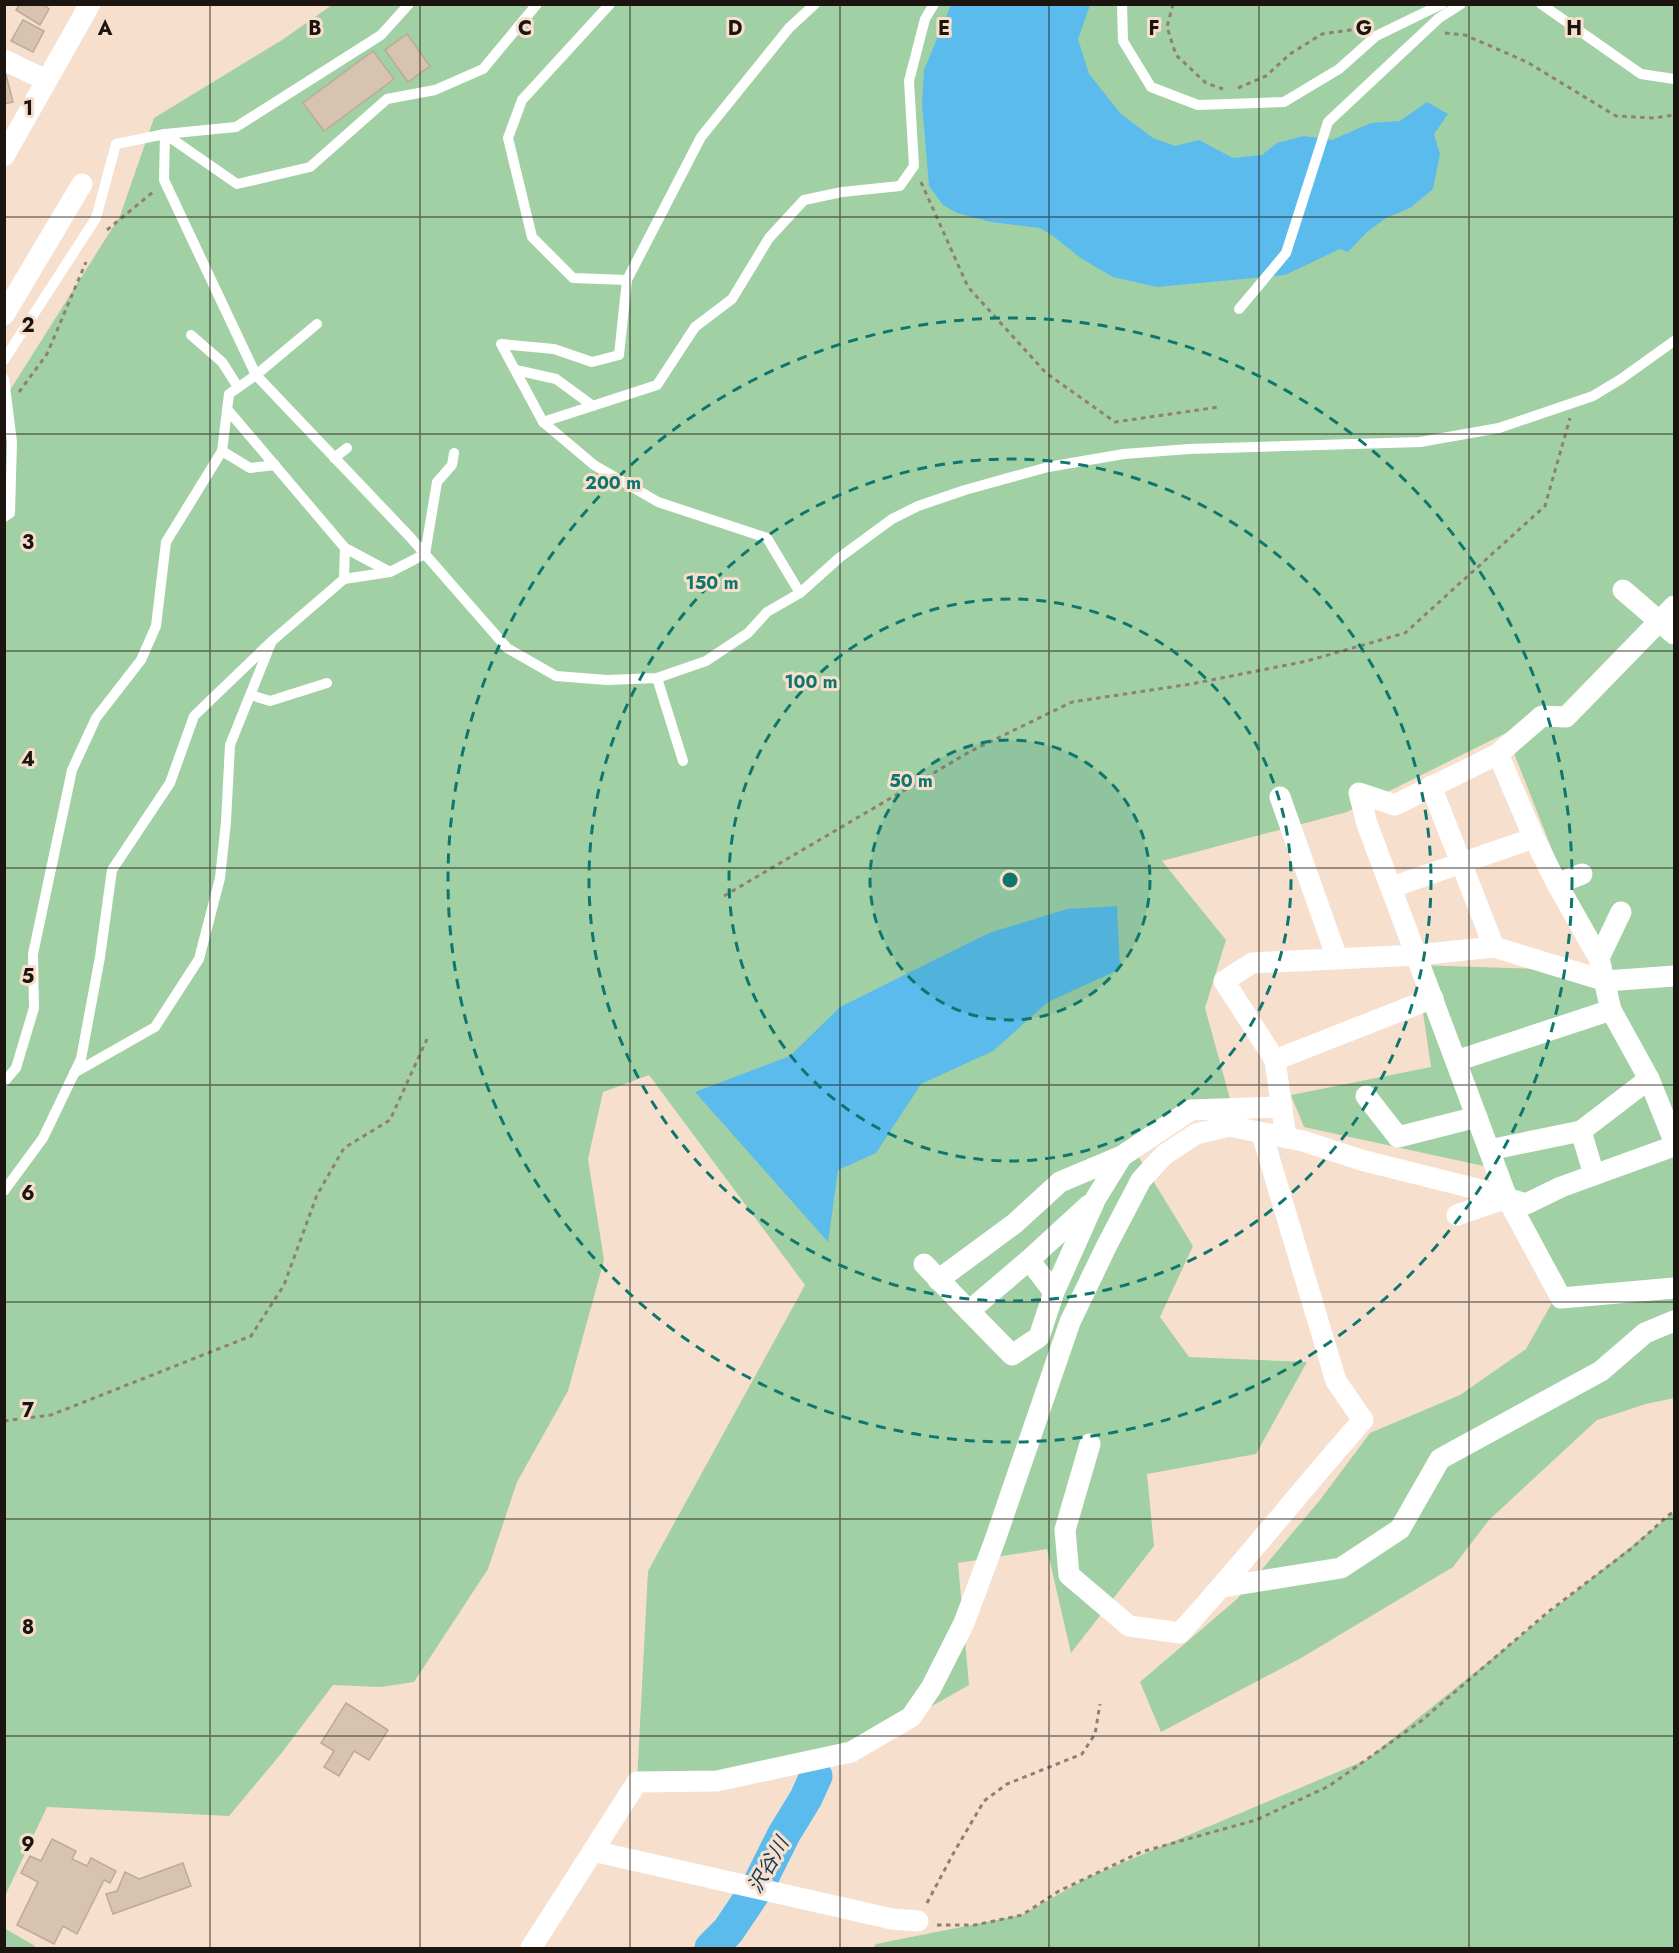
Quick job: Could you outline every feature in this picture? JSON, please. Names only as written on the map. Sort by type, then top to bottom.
[{"type":"street","points":[[4,156],[90,4]]},
{"type":"street","points":[[4,60],[45,80]]},
{"type":"street","points":[[4,315],[82,184]]},
{"type":"street","points":[[1623,590],[1670,620],[1566,717],[1542,716],[1498,754],[1395,805],[1359,793],[1367,824],[1507,1198],[1561,1298],[1674,1288]]},
{"type":"street","points":[[1498,754],[1534,838],[1599,958],[1611,1010],[1648,1079],[1674,1141]]},
{"type":"street","points":[[1431,786],[1494,946]]},
{"type":"street","points":[[1280,797],[1337,958]]},
{"type":"street","points":[[1392,887],[1534,838]]},
{"type":"street","points":[[1557,884],[1582,874]]},
{"type":"street","points":[[1599,958],[1621,912]]},
{"type":"street","points":[[1286,1138],[1275,1060],[1224,981],[1252,963],[1417,955],[1494,946],[1606,981],[1674,976]]},
{"type":"street","points":[[1275,1060],[1433,998]]},
{"type":"street","points":[[1456,1060],[1611,1010]]},
{"type":"street","points":[[1489,1149],[1581,1131],[1648,1079]]},
{"type":"street","points":[[1366,1096],[1398,1137],[1477,1117]]},
{"type":"street","points":[[938,1280],[1014,1224],[1060,1182],[1122,1156],[1191,1110],[1282,1107]]},
{"type":"street","points":[[531,1948],[637,1782],[717,1781],[851,1752],[910,1717],[931,1688],[964,1623],[1003,1518],[1070,1322],[1141,1180],[1164,1155],[1196,1134],[1229,1126],[1303,1141],[1361,1160],[1526,1204],[1561,1187],[1674,1146]]},
{"type":"street","points":[[1581,1131],[1594,1175]]},
{"type":"street","points":[[1090,1444],[1065,1530],[1069,1575],[1129,1626],[1180,1633],[1222,1587],[1292,1500],[1363,1420],[1336,1381],[1262,1134]]},
{"type":"street","points":[[924,1264],[1012,1355],[1039,1337],[1054,1292],[1096,1198],[1122,1156]]},
{"type":"street","points":[[969,1311],[1096,1198]]},
{"type":"street","points":[[1457,1215],[1507,1198]]},
{"type":"street","points":[[1029,1260],[1054,1292]]},
{"type":"street","points":[[1222,1587],[1341,1568],[1400,1529],[1440,1459],[1601,1371],[1645,1333],[1674,1321]]},
{"type":"street","points":[[592,1851],[892,1919],[918,1921]]},
{"type":"lane","points":[[4,360],[96,218],[116,144],[165,135],[236,127],[381,35],[409,4]]},
{"type":"lane","points":[[165,135],[237,184],[310,167],[387,99],[435,90],[483,69],[537,4]]},
{"type":"lane","points":[[610,4],[522,100],[508,138],[532,237],[573,278],[627,280]]},
{"type":"lane","points":[[800,593],[767,538],[658,502],[594,465],[543,422],[501,344],[554,349],[592,362],[619,355],[627,280],[701,137],[789,28],[815,4]]},
{"type":"lane","points":[[543,422],[657,385],[695,327],[732,299],[770,238],[804,200],[842,192],[900,186],[914,166],[909,81],[925,19],[934,4]]},
{"type":"lane","points":[[1122,4],[1124,41],[1151,87],[1198,105],[1284,102],[1339,69],[1376,36],[1442,4]]},
{"type":"lane","points":[[1239,309],[1286,253],[1328,122],[1439,18],[1461,4]]},
{"type":"lane","points":[[1541,4],[1641,74],[1674,79]]},
{"type":"lane","points":[[165,135],[164,180],[256,375],[424,554],[507,648],[556,676],[607,680],[657,678],[706,661],[748,633],[767,612],[800,593],[839,558],[892,519],[918,506],[1048,466],[1124,454],[1189,448],[1420,442],[1499,428],[1593,396],[1674,341]]},
{"type":"lane","points":[[4,1082],[16,1068],[34,1008],[33,954],[72,770],[96,718],[141,660],[156,626],[166,542],[222,451],[229,394],[256,375],[317,324]]},
{"type":"lane","points":[[191,335],[222,362],[238,387]]},
{"type":"lane","points":[[516,370],[556,379],[593,406]]},
{"type":"lane","points":[[4,378],[12,442],[10,513],[4,517]]},
{"type":"lane","points":[[227,409],[345,548],[390,572]]},
{"type":"lane","points":[[334,458],[347,448]]},
{"type":"lane","points":[[222,451],[250,468],[275,465]]},
{"type":"lane","points":[[424,554],[437,482],[452,465],[454,453]]},
{"type":"lane","points":[[344,579],[345,548]]},
{"type":"lane","points":[[4,1191],[44,1138],[81,1059],[100,957],[112,870],[170,783],[194,716],[272,640],[344,579],[390,572],[424,554]]},
{"type":"lane","points":[[74,1073],[155,1026],[199,959],[220,878],[230,745],[272,640]]},
{"type":"lane","points":[[657,678],[683,761]]},
{"type":"lane","points":[[251,695],[270,701],[327,683]]},
{"type":"path","points":[[914,166],[968,287],[1046,373],[1115,422],[1219,407]]},
{"type":"path","points":[[105,231],[164,180]]},
{"type":"path","points":[[8,408],[46,354],[88,259]]},
{"type":"path","points":[[724,896],[970,751],[1072,702],[1191,684],[1307,661],[1405,633],[1545,506],[1575,402]]},
{"type":"path","points":[[4,1420],[51,1414],[251,1336],[284,1285],[317,1195],[344,1148],[390,1120],[427,1039]]},
{"type":"path","points":[[1100,1704],[1095,1734],[1082,1755],[1007,1784],[984,1801],[918,1921],[937,1925],[975,1925],[1022,1915],[1059,1891],[1141,1852],[1256,1820],[1329,1786],[1421,1721],[1548,1612],[1674,1513]]},
{"type":"green space","points":[[332,5],[1674,5],[1674,1398],[1646,1404],[1597,1420],[1489,1520],[1453,1567],[1301,1658],[1161,1732],[1140,1682],[1237,1599],[1320,1500],[1370,1433],[1460,1395],[1526,1349],[1552,1303],[1502,1170],[1304,1127],[1291,1095],[1431,1067],[1416,965],[1600,971],[1506,733],[1347,812],[1162,861],[1226,940],[1205,1008],[1232,1106],[1130,1143],[1193,1246],[1160,1317],[1189,1357],[1307,1362],[1256,1454],[1147,1474],[1154,1546],[1071,1653],[1047,1549],[958,1563],[969,1685],[851,1752],[637,1782],[648,1571],[805,1285],[649,1075],[603,1092],[588,1159],[604,1260],[568,1391],[517,1482],[488,1569],[414,1682],[380,1687],[333,1685],[280,1755],[229,1816],[47,1807],[5,1896],[5,398],[120,216],[154,118],[282,40]]},
{"type":"green space","points":[[1674,1512],[1674,1948],[873,1948],[876,1944],[1022,1915],[1089,1877],[1366,1760]]},
{"type":"green space","points":[[4,1928],[35,1946],[34,1948],[5,1948]]},
{"type":"water","points":[[951,5],[1090,5],[1078,39],[1089,74],[1121,114],[1153,138],[1175,146],[1199,140],[1233,158],[1262,155],[1277,143],[1304,136],[1332,140],[1371,123],[1400,121],[1427,102],[1448,114],[1434,134],[1440,154],[1433,189],[1410,208],[1386,218],[1367,232],[1348,252],[1340,249],[1285,275],[1157,287],[1113,277],[1082,259],[1040,228],[991,222],[957,213],[943,205],[929,186],[922,103],[924,70]]},
{"type":"water","points":[[1117,906],[1120,969],[1048,1002],[993,1051],[921,1084],[876,1153],[838,1170],[828,1242],[695,1092],[790,1056],[840,1007],[989,933],[1067,909]]},
{"type":"building","points":[[20,4],[43,4],[49,9],[40,25],[16,10]]},
{"type":"building","points":[[23,20],[44,31],[33,52],[11,41]]},
{"type":"building","points":[[407,34],[430,66],[408,82],[385,50]]},
{"type":"building","points":[[373,51],[394,79],[324,131],[303,103]]},
{"type":"building","points":[[6,75],[13,102],[4,104],[4,76]]},
{"type":"building","points":[[346,1703],[388,1730],[369,1760],[354,1751],[339,1776],[324,1767],[334,1751],[321,1743]]},
{"type":"building","points":[[52,1839],[76,1851],[72,1859],[87,1866],[91,1858],[116,1871],[110,1883],[104,1880],[77,1934],[63,1926],[54,1944],[17,1925],[38,1882],[21,1873],[30,1856],[41,1861]]},
{"type":"building","points":[[183,1863],[191,1886],[113,1914],[106,1894],[117,1891],[125,1872],[139,1879]]},
{"type":"waterway","name":"沢谷川","points":[[711,1948],[728,1931],[757,1888],[816,1776]]}]
